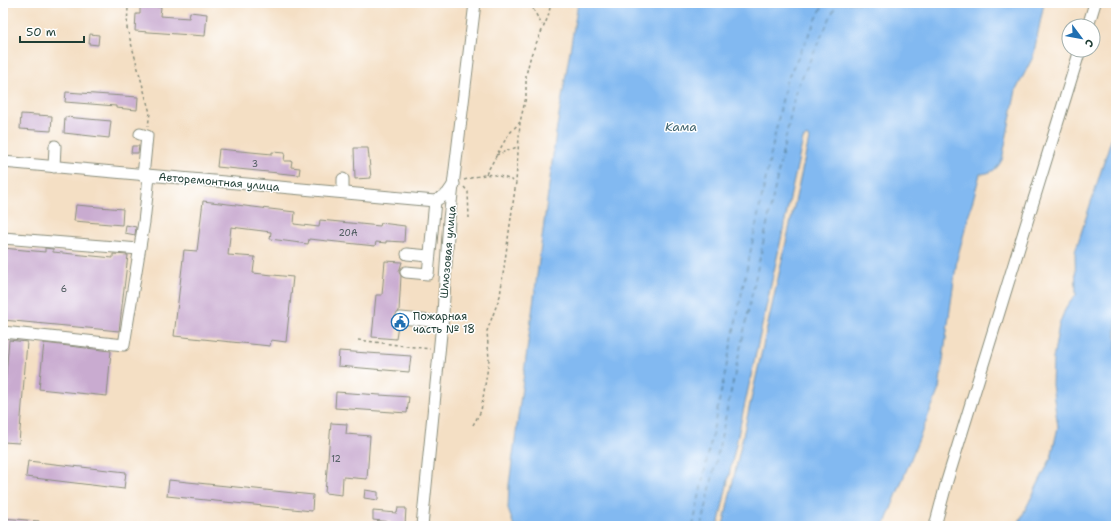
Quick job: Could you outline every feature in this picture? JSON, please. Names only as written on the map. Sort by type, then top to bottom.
[{"type":"street","name":"Шлюзовая улица","points":[[422,526],[442,322],[449,219],[456,183],[475,3]]},
{"type":"street","points":[[1090,18],[1095,3]]},
{"type":"street","points":[[935,526],[1078,58]]},
{"type":"street","points":[[3,332],[124,345],[139,249],[146,176],[144,135]]},
{"type":"street","points":[[54,167],[55,146]]},
{"type":"street","name":"Авторемонтная улица","points":[[3,162],[146,176],[343,192],[435,202]]},
{"type":"street","points":[[343,178],[343,192]]},
{"type":"street","points":[[406,272],[428,274],[435,202],[447,194],[456,183]]},
{"type":"street","points":[[435,202],[449,219]]},
{"type":"street","points":[[3,238],[139,249]]},
{"type":"street","points":[[407,254],[429,256]]},
{"type":"street","points":[[401,318],[442,322]]},
{"type":"path","points":[[126,3],[128,6],[127,28],[150,113],[144,135]]},
{"type":"path","points":[[533,3],[533,9],[543,26]]},
{"type":"path","points":[[473,425],[481,411],[489,360],[487,331],[500,296],[516,182],[517,147],[520,122],[526,96],[526,75],[531,56],[548,17],[551,3]]},
{"type":"path","points":[[486,174],[496,155],[520,122]]},
{"type":"path","points":[[496,155],[517,147]]},
{"type":"path","points":[[456,183],[486,174],[497,174],[516,182]]},
{"type":"path","points":[[456,183],[468,192],[470,218]]},
{"type":"path","points":[[358,340],[430,349]]},
{"type":"water","name":"Кама","points":[[578,3],[1044,3],[1033,57],[1016,90],[1002,160],[998,167],[993,171],[980,174],[957,259],[939,389],[884,526],[723,526],[809,139],[807,136],[803,139],[718,526],[514,526],[508,509],[509,485],[556,133]]},
{"type":"water","points":[[1116,124],[1116,526],[1017,526],[1051,458],[1058,427],[1052,385],[1053,359],[1059,325],[1066,307],[1076,295],[1075,252]]},
{"type":"building","points":[[140,3],[157,3],[157,7],[161,7],[160,16],[189,18],[190,12],[207,14],[205,36],[135,31],[136,14],[140,14]]},
{"type":"building","points":[[90,34],[99,35],[98,45],[89,44]]},
{"type":"building","points":[[66,92],[138,97],[137,110],[116,108],[116,106],[65,102]]},
{"type":"building","points":[[21,114],[52,116],[51,131],[20,129]]},
{"type":"building","points":[[65,117],[111,121],[109,138],[64,133]]},
{"type":"building","points":[[132,146],[139,146],[138,153],[131,153]]},
{"type":"building","points":[[354,148],[368,148],[371,178],[355,179]]},
{"type":"building","points":[[219,149],[272,154],[272,152],[285,153],[284,161],[292,161],[291,167],[300,168],[299,175],[217,167]]},
{"type":"building","points":[[203,201],[295,212],[294,224],[319,227],[320,220],[380,226],[381,223],[405,226],[404,242],[376,242],[375,246],[309,239],[308,244],[270,239],[271,232],[231,227],[228,255],[255,257],[253,273],[293,277],[286,342],[271,340],[270,346],[174,336],[184,250],[197,251]]},
{"type":"building","points":[[76,205],[123,209],[122,225],[74,221]]},
{"type":"building","points":[[126,225],[136,227],[135,235],[125,233]]},
{"type":"building","points":[[3,248],[45,252],[45,248],[53,249],[53,252],[113,258],[113,254],[128,255],[119,331],[3,320]]},
{"type":"building","points":[[385,261],[402,262],[399,272],[401,276],[399,311],[394,318],[398,324],[396,339],[372,337],[376,295],[382,295]]},
{"type":"building","points":[[9,340],[27,342],[19,443],[3,442],[3,409]]},
{"type":"building","points":[[44,343],[111,351],[107,396],[39,389]]},
{"type":"building","points":[[339,351],[411,356],[409,372],[338,366]]},
{"type":"building","points":[[336,392],[409,397],[407,413],[335,408]]},
{"type":"building","points":[[331,423],[347,424],[346,434],[370,436],[367,479],[343,477],[342,495],[325,493]]},
{"type":"building","points":[[28,461],[126,472],[124,489],[26,477]]},
{"type":"building","points":[[169,480],[313,495],[312,511],[167,496]]},
{"type":"building","points":[[365,490],[378,492],[378,500],[364,498]]},
{"type":"building","points":[[398,508],[406,508],[405,526],[391,526],[391,522],[373,520],[373,511],[397,513]]},
{"type":"building","points":[[3,518],[39,521],[38,526],[3,526]]},
{"type":"ferry route","points":[[693,526],[786,82],[824,3]]},
{"type":"ferry route","points":[[702,526],[796,90],[837,3]]},
{"type":"place","name":"Пожарная часть № 18","points":[[400,322]]}]
